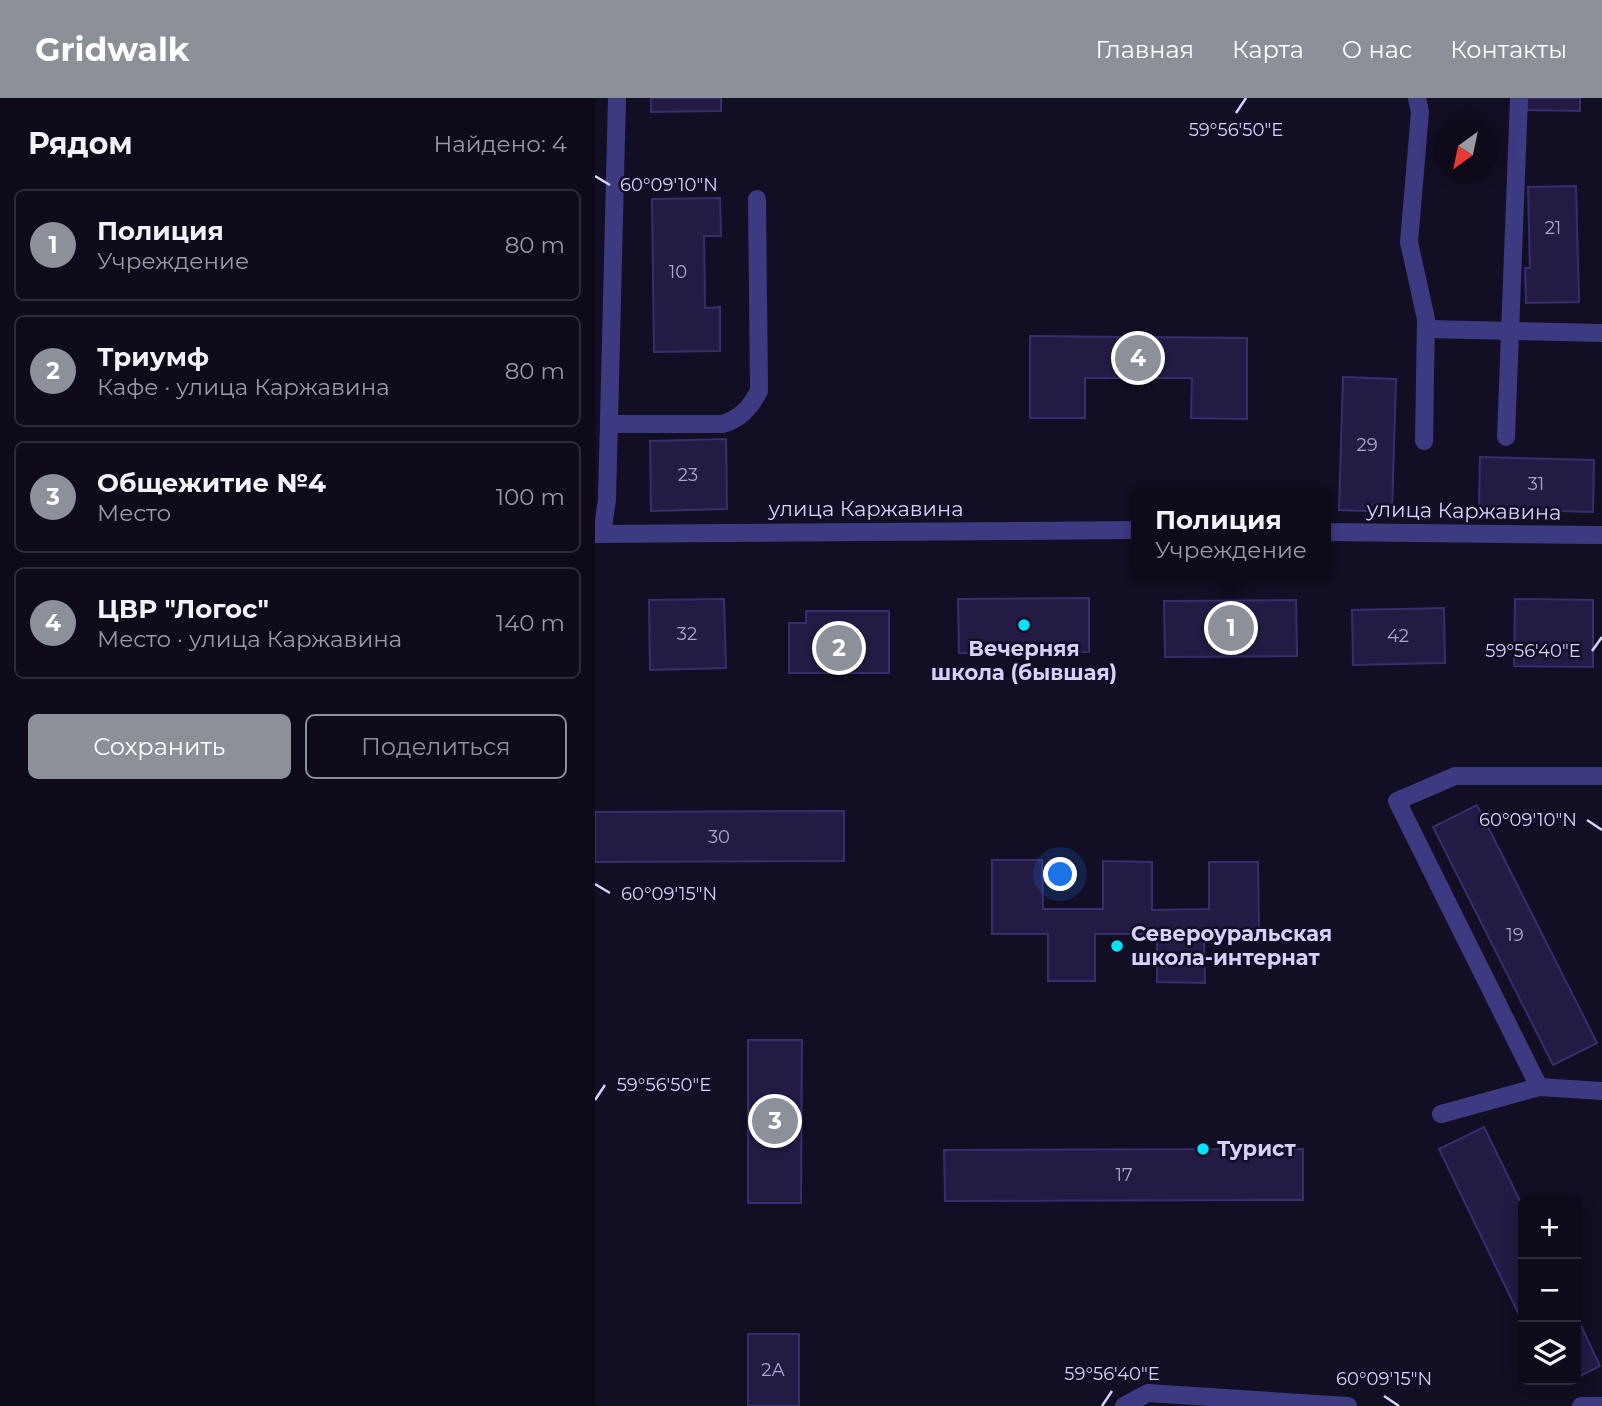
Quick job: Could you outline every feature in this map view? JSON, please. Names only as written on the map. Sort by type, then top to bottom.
[{"type":"street","points":[[598,534],[607,500],[617,98]]},
{"type":"street","points":[[1417,98],[1420,113],[1409,242],[1426,329],[1424,441]]},
{"type":"street","points":[[1506,438],[1519,98]]},
{"type":"street","points":[[609,424],[723,424],[734,420],[753,402],[759,391],[757,199]]},
{"type":"street","points":[[1426,329],[1602,333]]},
{"type":"street","name":"улица Каржавина","points":[[598,534],[1131,530]]},
{"type":"street","name":"улица Каржавина","points":[[1331,532],[1602,535]]},
{"type":"street","points":[[1539,1087],[1397,802],[1455,776],[1602,776]]},
{"type":"street","points":[[1441,1114],[1539,1087],[1602,1091]]},
{"type":"street","points":[[1124,1406],[1148,1393],[1348,1406]]},
{"type":"street","points":[[1581,1406],[1602,1406]]},
{"type":"building","points":[[651,98],[721,98],[721,111],[651,112]]},
{"type":"building","points":[[1527,98],[1580,98],[1580,111],[1527,110]]},
{"type":"building","points":[[1576,186],[1579,302],[1526,303],[1525,268],[1530,268],[1528,187]]},
{"type":"building","points":[[720,198],[721,236],[704,236],[705,308],[720,307],[720,351],[654,352],[652,199]]},
{"type":"building","points":[[1030,336],[1247,338],[1247,419],[1191,418],[1192,378],[1085,378],[1085,418],[1030,418]]},
{"type":"building","points":[[1343,377],[1396,379],[1392,512],[1339,510]]},
{"type":"building","points":[[726,439],[727,509],[651,511],[650,441]]},
{"type":"building","points":[[1480,457],[1594,460],[1593,512],[1479,509]]},
{"type":"building","name":"Вечерняя школа (бывшая)","points":[[1089,598],[1089,652],[959,653],[958,599]]},
{"type":"building","points":[[724,599],[726,668],[650,670],[649,600]]},
{"type":"building","points":[[1515,599],[1593,600],[1593,667],[1514,666]]},
{"type":"building","points":[[1296,600],[1297,656],[1165,657],[1164,601]]},
{"type":"building","points":[[1444,608],[1445,663],[1353,665],[1352,610]]},
{"type":"building","points":[[806,611],[889,611],[889,673],[789,673],[789,623],[806,623]]},
{"type":"building","points":[[1477,805],[1597,1043],[1553,1065],[1433,827]]},
{"type":"building","points":[[844,811],[844,861],[595,862],[595,812]]},
{"type":"building","points":[[992,860],[1042,860],[1043,909],[1103,909],[1103,861],[1152,862],[1152,910],[1209,909],[1209,862],[1258,862],[1259,936],[1204,936],[1205,983],[1157,982],[1157,934],[1095,934],[1095,981],[1048,981],[1048,934],[992,934]]},
{"type":"building","points":[[748,1040],[802,1040],[801,1203],[748,1203]]},
{"type":"building","points":[[1484,1127],[1518,1197],[1518,1313],[1439,1149]]},
{"type":"building","points":[[1303,1149],[1303,1200],[945,1201],[944,1150]]},
{"type":"building","points":[[1581,1326],[1600,1366],[1581,1376]]},
{"type":"building","points":[[748,1334],[799,1334],[799,1406],[748,1406]]},
{"type":"place","name":"ЦВР \"Логос\"","points":[[1138,358]]},
{"type":"place","name":"Вечерняя школа (бывшая)","points":[[1024,625]]},
{"type":"place","name":"Полиция","points":[[1231,628]]},
{"type":"place","name":"Триумф","points":[[839,648]]},
{"type":"place","name":"Североуральская школа-интернат","points":[[1117,946]]},
{"type":"place","name":"Общежитие №4","points":[[775,1121]]},
{"type":"place","name":"Турист","points":[[1203,1149]]}]
